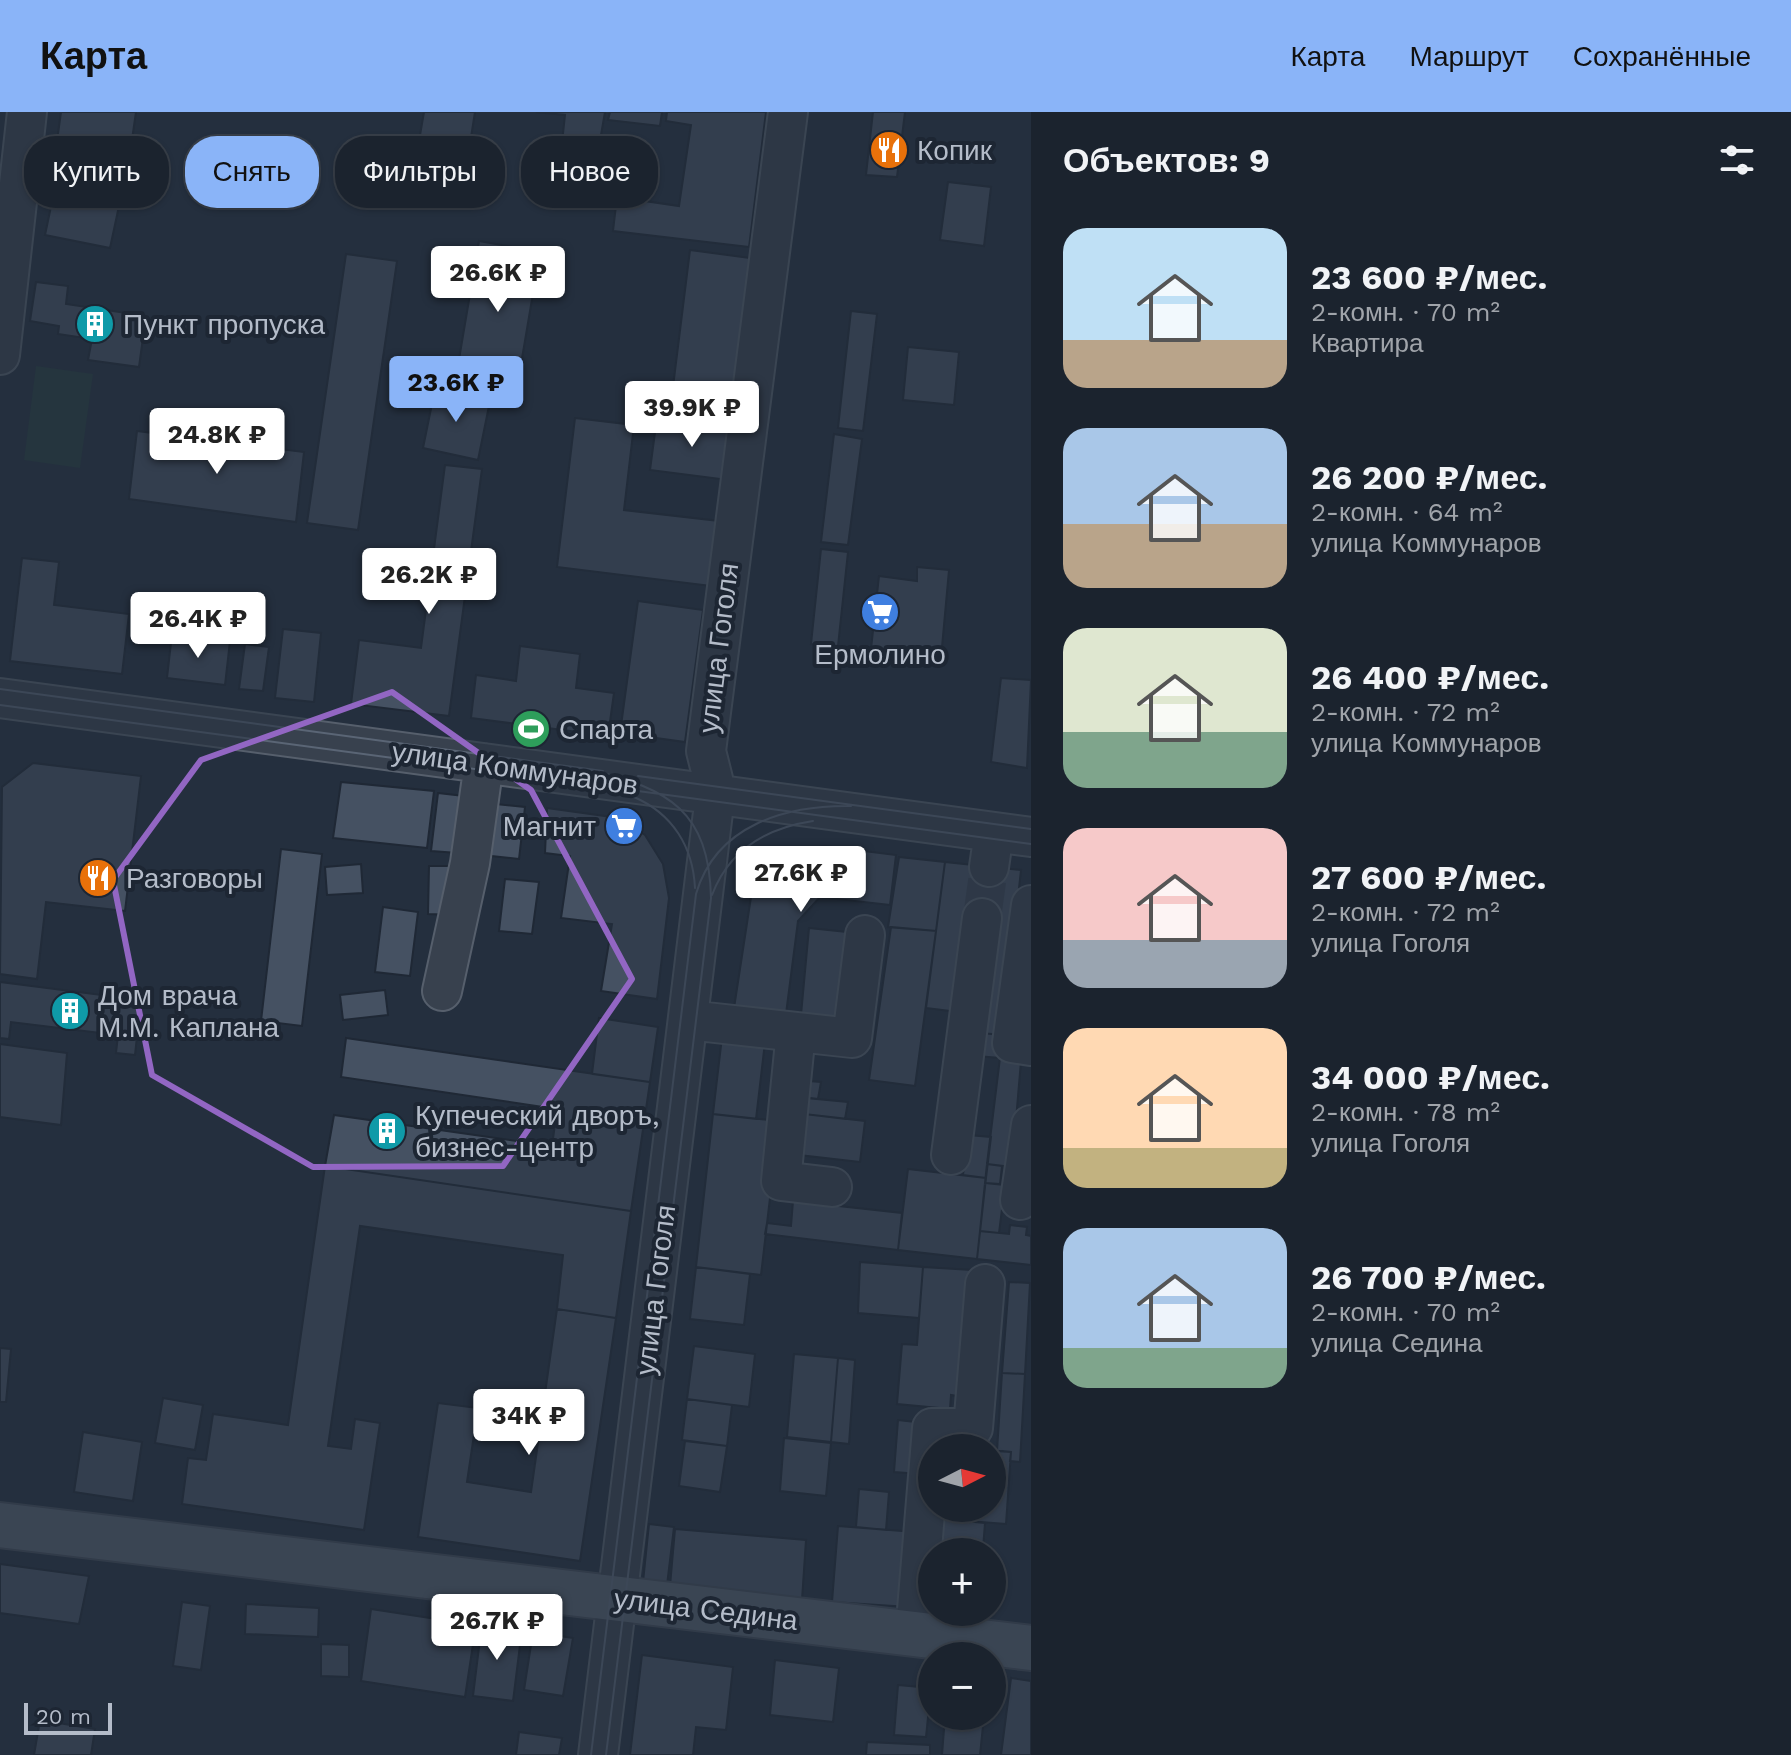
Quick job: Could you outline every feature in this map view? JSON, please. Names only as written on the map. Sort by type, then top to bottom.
[{"type":"main road","name":"улица Седина","points":[[0,1525],[1031,1648]]},
{"type":"street","points":[[0,355],[27,112]]},
{"type":"street","name":"улица Гоголя","points":[[598,1755],[714,795],[706,751],[707,736],[788,112]]},
{"type":"street","name":"улица Коммунаров","points":[[0,698],[714,795],[1005,845]]},
{"type":"street","points":[[442,991],[470,863],[484,763]]},
{"type":"street","points":[[1031,905],[1012,1043],[1031,1046]]},
{"type":"street","points":[[951,1155],[982,918]]},
{"type":"street","points":[[688,1020],[852,1038],[865,935]]},
{"type":"street","points":[[796,1032],[781,1181],[832,1187]]},
{"type":"street","points":[[1020,1200],[1031,1125]]},
{"type":"street","points":[[915,1634],[932,1428],[973,1428],[985,1284]]},
{"type":"highlighted area","points":[[392,692],[531,790],[632,979],[503,1166],[313,1167],[152,1075],[113,880],[201,760]]},
{"type":"green space","points":[[36,366],[93,374],[80,468],[24,460]]},
{"type":"building","points":[[61,112],[136,112],[133,136],[58,136]]},
{"type":"building","points":[[424,112],[475,112],[471,136],[420,136]]},
{"type":"building","points":[[536,112],[605,112],[601,136],[563,136],[565,115]]},
{"type":"building","points":[[610,112],[662,112],[660,126],[608,120]]},
{"type":"building","points":[[667,112],[766,112],[749,247],[613,231],[616,208],[658,208],[658,203],[679,206],[691,125],[666,121]]},
{"type":"building","points":[[873,112],[905,112],[897,177],[866,175]]},
{"type":"building","points":[[948,182],[991,187],[984,246],[940,240]]},
{"type":"building","points":[[51,208],[119,208],[110,248],[45,235]]},
{"type":"building","points":[[479,241],[540,252],[517,388],[456,377]]},
{"type":"building","points":[[690,250],[750,258],[732,411],[671,403]]},
{"type":"building","points":[[346,254],[397,261],[358,530],[307,523]]},
{"type":"building","name":"Пункт пропуска","points":[[36,282],[68,286],[66,304],[146,316],[139,367],[88,360],[92,339],[58,334],[59,326],[30,321]]},
{"type":"building","points":[[851,311],[877,314],[863,431],[838,428]]},
{"type":"building","points":[[908,347],[959,352],[954,405],[903,400]]},
{"type":"building","points":[[435,389],[490,401],[478,460],[423,448]]},
{"type":"building","points":[[657,417],[735,428],[728,480],[650,470]]},
{"type":"building","points":[[575,418],[634,425],[624,510],[719,521],[711,586],[557,567]]},
{"type":"building","points":[[137,431],[304,452],[296,522],[129,499]]},
{"type":"building","points":[[834,434],[862,439],[848,545],[821,542]]},
{"type":"building","points":[[445,465],[482,469],[449,716],[351,704],[359,640],[421,648]]},
{"type":"building","points":[[821,549],[848,552],[838,646],[811,644]]},
{"type":"building","points":[[22,558],[59,562],[54,605],[129,614],[122,674],[10,661]]},
{"type":"building","points":[[917,567],[949,570],[941,658],[871,649],[879,576],[917,581]]},
{"type":"building","points":[[638,601],[703,610],[685,742],[620,733]]},
{"type":"building","points":[[283,629],[321,633],[314,702],[275,698]]},
{"type":"building","points":[[172,634],[230,641],[225,685],[167,678]]},
{"type":"building","points":[[245,644],[269,647],[263,691],[239,689]]},
{"type":"building","points":[[520,646],[580,654],[576,688],[614,693],[608,736],[471,718],[476,675],[516,681]]},
{"type":"building","points":[[1001,678],[1031,680],[1027,768],[991,762]]},
{"type":"building","points":[[33,763],[141,776],[125,911],[46,902],[37,979],[0,974],[2,787]]},
{"type":"building","points":[[341,782],[434,791],[427,848],[333,838]]},
{"type":"building","points":[[438,793],[464,796],[458,853],[431,851]]},
{"type":"building","points":[[486,803],[525,807],[519,859],[482,855]]},
{"type":"building","points":[[547,808],[619,818],[645,835],[663,864],[669,898],[657,999],[601,991],[612,924],[561,918],[570,856],[545,853]]},
{"type":"building","points":[[824,846],[896,855],[890,905],[820,897],[798,921],[786,1014],[734,1008],[751,897],[769,870],[797,852]]},
{"type":"building","points":[[281,849],[322,854],[302,1026],[261,1021]]},
{"type":"building","points":[[899,857],[945,862],[936,931],[888,927]]},
{"type":"building","points":[[945,862],[1021,870],[1003,1035],[980,1033],[958,1012],[926,1008]]},
{"type":"building","points":[[361,864],[363,893],[327,895],[325,867]]},
{"type":"building","points":[[429,866],[457,866],[456,915],[428,914]]},
{"type":"building","points":[[505,879],[539,882],[532,934],[499,931]]},
{"type":"building","points":[[383,907],[418,912],[410,976],[375,972]]},
{"type":"building","points":[[891,927],[936,931],[915,1086],[869,1080]]},
{"type":"building","points":[[809,928],[847,932],[838,1019],[801,1015]]},
{"type":"building","name":"Дом врача М.М. Каплана","points":[[0,982],[141,1000],[135,1055],[116,1053],[118,1035],[11,1022],[9,1039],[0,1038]]},
{"type":"building","points":[[385,990],[388,1015],[343,1020],[340,995]]},
{"type":"building","points":[[599,1018],[658,1027],[650,1082],[592,1074]]},
{"type":"building","points":[[980,1033],[1003,1035],[1000,1058],[977,1056]]},
{"type":"building","points":[[722,1037],[765,1042],[756,1119],[713,1114]]},
{"type":"building","name":"Купеческий дворъ, бизнес-центр","points":[[346,1038],[650,1082],[631,1211],[325,1166],[334,1115],[552,1146],[557,1109],[341,1077]]},
{"type":"building","points":[[0,1044],[67,1053],[61,1125],[0,1117]]},
{"type":"building","points":[[1000,1058],[1021,1061],[1012,1167],[987,1164]]},
{"type":"building","points":[[797,1080],[821,1082],[818,1099],[795,1096]]},
{"type":"building","points":[[806,1098],[848,1102],[845,1119],[804,1114]]},
{"type":"building","points":[[713,1114],[779,1121],[761,1275],[696,1267]]},
{"type":"building","points":[[804,1114],[865,1121],[860,1162],[799,1155]]},
{"type":"building","points":[[968,1135],[991,1137],[986,1178],[963,1175]]},
{"type":"building","points":[[987,1164],[1002,1166],[1000,1184],[985,1183]]},
{"type":"building","points":[[325,1166],[631,1211],[616,1318],[557,1309],[563,1255],[360,1226],[328,1446],[351,1449],[355,1419],[380,1423],[364,1530],[182,1504],[188,1458],[206,1460],[213,1414],[288,1425]]},
{"type":"building","points":[[908,1169],[986,1178],[977,1259],[898,1250]]},
{"type":"building","points":[[985,1183],[1005,1185],[999,1233],[980,1231]]},
{"type":"building","points":[[793,1201],[902,1213],[898,1250],[765,1234],[767,1223],[791,1226]]},
{"type":"building","points":[[1010,1225],[1027,1227],[1026,1235],[1031,1236],[1031,1265],[977,1259],[980,1231],[1009,1234]]},
{"type":"building","points":[[860,1262],[923,1267],[919,1318],[858,1313]]},
{"type":"building","points":[[696,1267],[750,1274],[744,1325],[690,1319]]},
{"type":"building","points":[[923,1267],[972,1270],[963,1397],[951,1395],[950,1409],[897,1404],[902,1344],[917,1345]]},
{"type":"building","points":[[1009,1282],[1030,1283],[1025,1374],[1002,1373]]},
{"type":"building","points":[[557,1309],[616,1318],[580,1561],[418,1537],[438,1403],[478,1408],[467,1482],[531,1492]]},
{"type":"building","points":[[694,1346],[755,1354],[749,1407],[687,1399]]},
{"type":"building","points":[[0,1348],[11,1349],[6,1402],[0,1402]]},
{"type":"building","points":[[794,1354],[838,1358],[831,1442],[787,1437]]},
{"type":"building","points":[[838,1358],[855,1360],[849,1444],[831,1442]]},
{"type":"building","points":[[1002,1373],[1025,1374],[1020,1462],[1010,1461],[1011,1452],[1006,1452],[1006,1434],[998,1434]]},
{"type":"building","points":[[163,1398],[203,1405],[195,1450],[155,1443]]},
{"type":"building","points":[[687,1399],[732,1405],[727,1446],[682,1440]]},
{"type":"building","points":[[898,1420],[924,1423],[923,1434],[918,1434],[918,1474],[894,1472]]},
{"type":"building","points":[[83,1432],[142,1442],[133,1501],[74,1492]]},
{"type":"building","points":[[784,1438],[831,1443],[826,1496],[780,1491]]},
{"type":"building","points":[[685,1441],[727,1446],[720,1492],[679,1486]]},
{"type":"building","points":[[1006,1451],[1011,1452],[1006,1524],[981,1522],[1006,1522]]},
{"type":"building","points":[[859,1489],[889,1492],[886,1530],[856,1527]]},
{"type":"building","points":[[934,1522],[985,1523],[984,1538],[933,1538]]},
{"type":"building","points":[[649,1524],[674,1527],[667,1585],[643,1582]]},
{"type":"building","points":[[838,1526],[915,1532],[909,1607],[832,1602]]},
{"type":"building","points":[[675,1529],[806,1540],[802,1600],[670,1586]]},
{"type":"building","points":[[0,1564],[89,1576],[79,1624],[0,1613]]},
{"type":"building","points":[[182,1602],[210,1606],[201,1670],[173,1666]]},
{"type":"building","points":[[246,1604],[319,1608],[318,1637],[245,1634]]},
{"type":"building","points":[[371,1609],[476,1625],[465,1697],[361,1681]]},
{"type":"building","points":[[482,1623],[522,1629],[513,1701],[473,1696]]},
{"type":"building","points":[[533,1632],[573,1638],[563,1696],[524,1690]]},
{"type":"building","points":[[321,1644],[349,1645],[349,1677],[321,1676]]},
{"type":"building","points":[[642,1655],[733,1667],[726,1730],[696,1727],[693,1755],[630,1755]]},
{"type":"building","points":[[775,1660],[839,1668],[833,1722],[770,1715]]},
{"type":"building","points":[[1011,1678],[1031,1681],[1031,1755],[1001,1755]]},
{"type":"building","points":[[898,1685],[918,1687],[918,1730],[927,1730],[926,1737],[894,1735]]},
{"type":"building","points":[[40,1720],[95,1729],[91,1755],[34,1755]]},
{"type":"building","points":[[944,1730],[983,1730],[980,1755],[942,1755]]},
{"type":"building","points":[[519,1732],[562,1738],[559,1755],[516,1755]]},
{"type":"building","points":[[867,1742],[930,1745],[930,1755],[866,1755]]},
{"type":"tunnel","points":[[982,918],[989,867]]},
{"type":"tram line","points":[[0,689],[603,771]]},
{"type":"tram line","points":[[0,705],[1031,844]]},
{"type":"tram line","points":[[591,770],[642,786],[680,808],[693,824],[702,844],[711,898],[606,1755]]},
{"type":"tram line","points":[[638,776],[1031,829]]},
{"type":"tram line","points":[[634,797],[670,822],[690,859],[695,888]]},
{"type":"tram line","points":[[591,1755],[696,894],[706,870],[720,851],[757,824],[802,810],[851,806]]},
{"type":"tram line","points":[[712,895],[728,865],[752,844],[780,829],[813,821]]},
{"type":"place","name":"Копик","points":[[889,150]]},
{"type":"place","name":"Пункт пропуска","points":[[95,324]]},
{"type":"place","name":"Ермолино","points":[[880,612]]},
{"type":"place","name":"Спарта","points":[[531,729]]},
{"type":"place","name":"Магнит","points":[[624,826]]},
{"type":"place","name":"Разговоры","points":[[98,878]]},
{"type":"place","name":"Дом врача М.М. Каплана","points":[[70,1011]]},
{"type":"place","name":"Купеческий дворъ, бизнес-центр","points":[[387,1131]]}]
